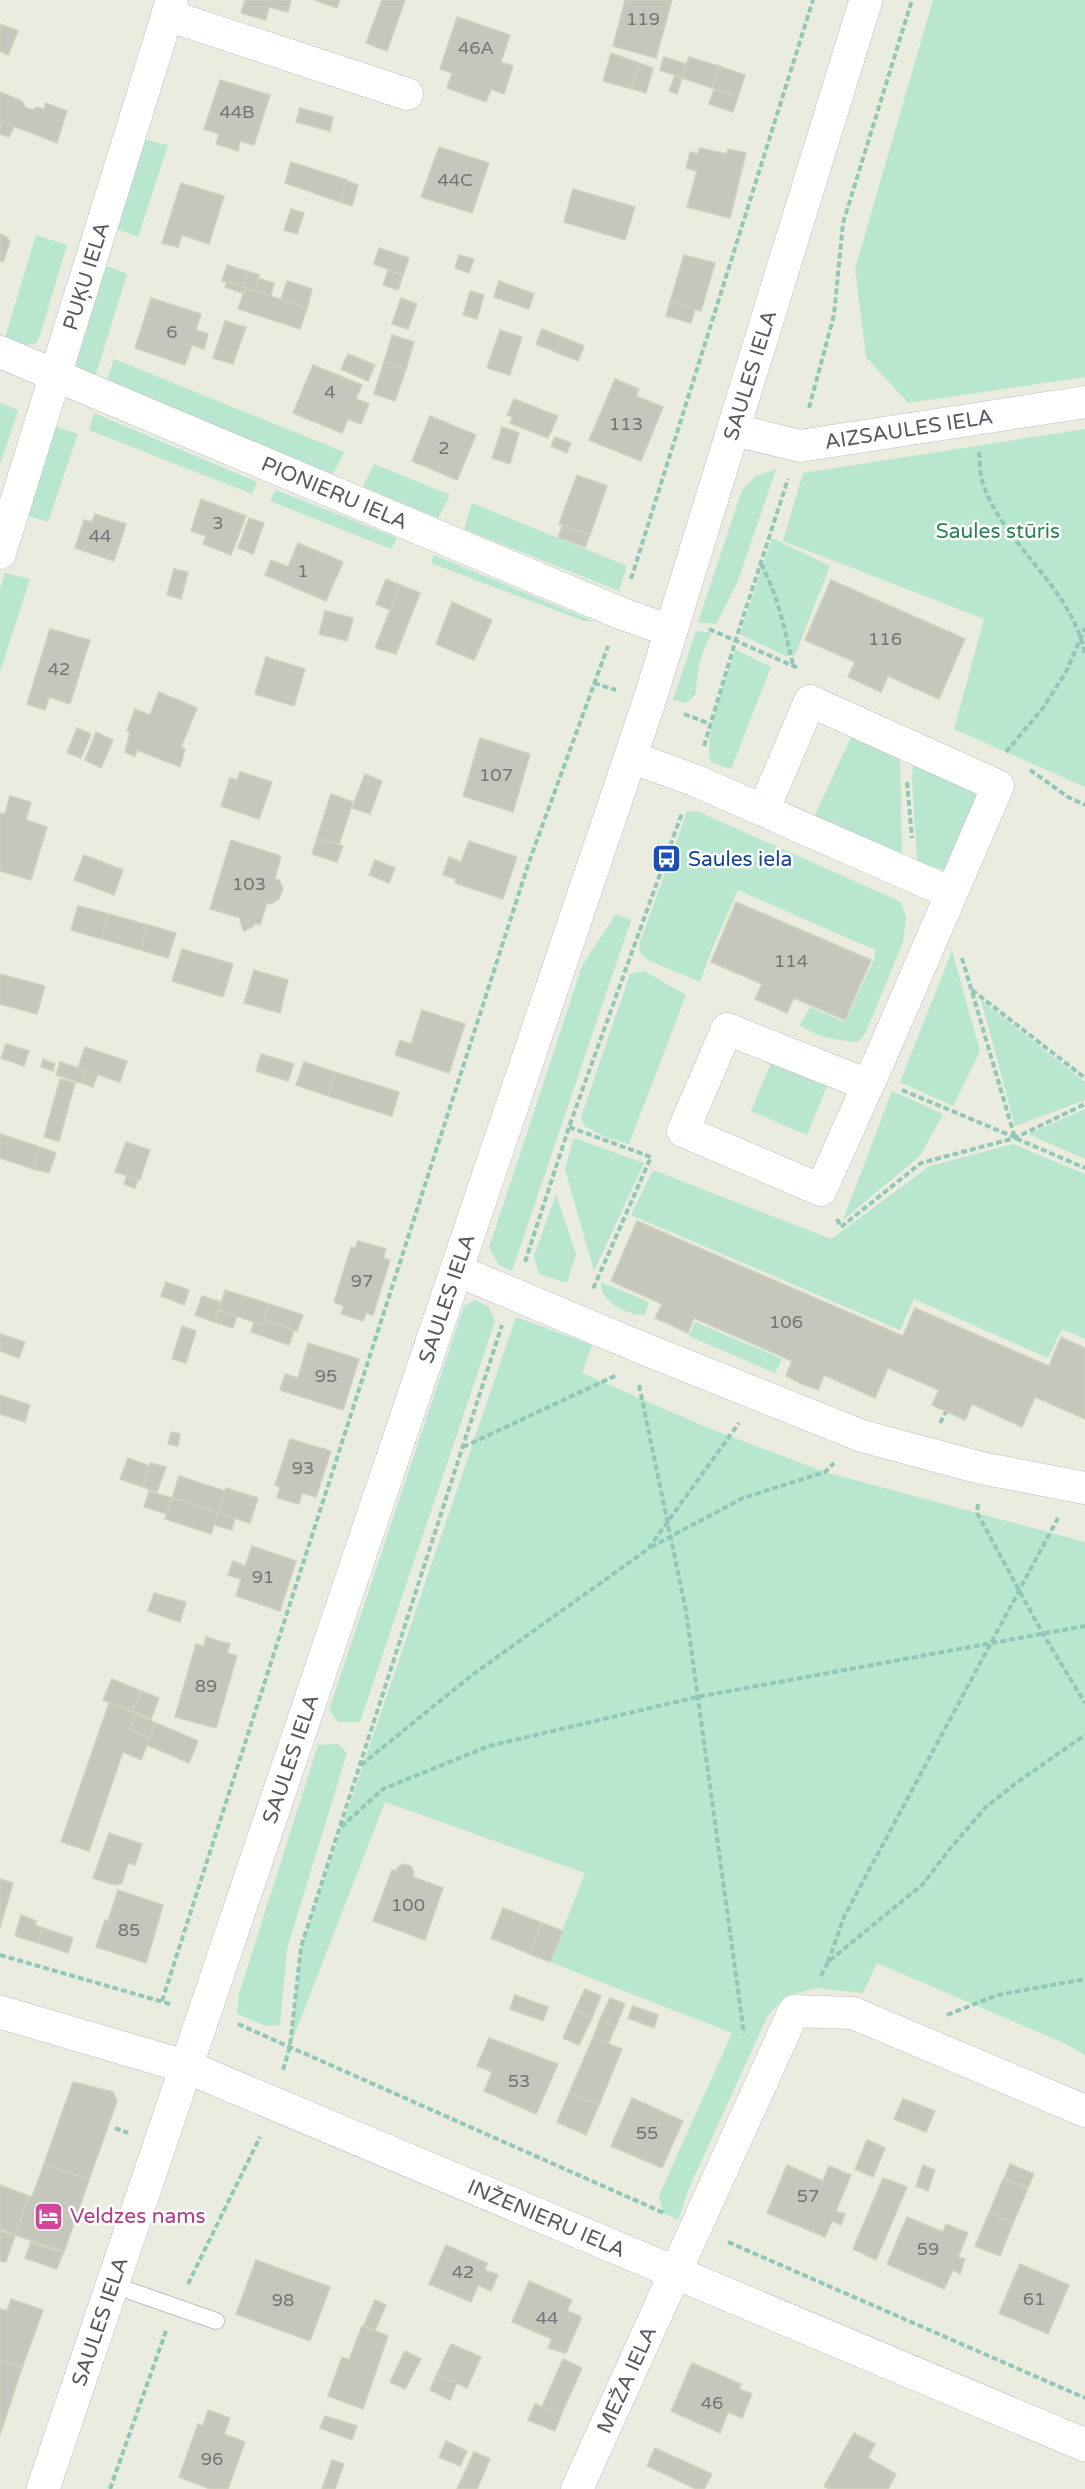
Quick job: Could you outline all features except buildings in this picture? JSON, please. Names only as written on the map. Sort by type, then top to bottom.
[{"type":"street","name":"SAULES IELA","points":[[43,2489],[630,757],[735,430],[867,0]]},
{"type":"street","points":[[170,8],[407,94]]},
{"type":"street","name":"PUĶU IELA","points":[[0,553],[170,8]]},
{"type":"street","name":"PIONIERU IELA","points":[[0,352],[620,613],[671,631]]},
{"type":"street","name":"AIZSAULES IELA","points":[[735,430],[800,446],[1085,402]]},
{"type":"street","points":[[764,809],[810,701],[998,786],[870,1081],[821,1190],[683,1131],[727,1029],[870,1081]]},
{"type":"street","points":[[630,757],[764,809],[951,893]]},
{"type":"street","points":[[456,1270],[513,1294],[638,1358],[759,1395],[862,1436],[981,1468],[1080,1487]]},
{"type":"street","name":"INŽENIERU IELA","points":[[0,2012],[187,2067],[1085,2445]]},
{"type":"street","name":"MEŽA IELA","points":[[577,2489],[697,2229],[753,2097],[794,2012],[853,2013],[1085,2111]]},
{"type":"lane","points":[[113,2286],[216,2321]]},
{"type":"path","points":[[0,1955],[162,2001],[529,862],[620,613],[813,0]]},
{"type":"path","points":[[260,2137],[273,2104],[290,2046],[301,1947],[513,1294],[569,1127],[667,859],[760,563],[800,446],[834,315],[843,223],[912,0]]},
{"type":"path","points":[[976,418],[982,482],[998,516],[1062,598],[1081,633],[1085,654]]},
{"type":"path","points":[[760,563],[768,576],[794,666]]},
{"type":"path","points":[[1002,757],[1048,699],[1066,672],[1085,628]]},
{"type":"path","points":[[684,714],[710,724]]},
{"type":"path","points":[[904,743],[914,863],[911,875]]},
{"type":"path","points":[[962,957],[1015,1138]]},
{"type":"path","points":[[971,989],[1085,1078]]},
{"type":"path","points":[[870,1081],[1085,1168]]},
{"type":"path","points":[[821,1190],[842,1227],[921,1163],[1015,1138],[1085,1104]]},
{"type":"path","points":[[569,1127],[651,1157],[593,1289]]},
{"type":"path","points":[[462,1448],[638,1358],[643,1400],[686,1611],[746,2044]]},
{"type":"path","points":[[648,1549],[759,1395]]},
{"type":"path","points":[[361,1766],[472,1675],[648,1549],[743,1498],[825,1472],[862,1436]]},
{"type":"path","points":[[981,1468],[978,1513],[1043,1634],[1085,1702]]},
{"type":"path","points":[[820,1979],[844,1917],[1019,1590],[1080,1487]]},
{"type":"path","points":[[340,1827],[383,1789],[489,1746],[697,1697],[1085,1626]]},
{"type":"path","points":[[828,1962],[923,1884],[985,1808],[1016,1783],[1085,1736]]},
{"type":"path","points":[[937,2019],[997,1995],[1085,1978]]},
{"type":"path","points":[[236,2024],[1085,2398]]},
{"type":"green space","points":[[933,0],[1085,0],[1085,377],[908,403],[866,357],[855,269]]},
{"type":"green space","points":[[139,138],[168,145],[138,237],[111,227]]},
{"type":"green space","points":[[36,235],[67,245],[40,335],[36,343],[23,346],[4,341]]},
{"type":"green space","points":[[99,263],[127,274],[95,377],[78,369],[73,359]]},
{"type":"green space","points":[[114,359],[344,452],[333,474],[106,384]]},
{"type":"green space","points":[[0,403],[18,410],[0,464]]},
{"type":"green space","points":[[94,413],[257,482],[252,494],[89,430]]},
{"type":"green space","points":[[50,425],[78,434],[48,522],[23,514]]},
{"type":"green space","name":"Saules stūris","points":[[1085,429],[1085,787],[954,729],[984,619],[783,541],[803,473]]},
{"type":"green space","points":[[374,464],[450,495],[438,518],[363,487]]},
{"type":"green space","points":[[776,469],[738,581],[716,624],[698,622],[742,490],[755,477]]},
{"type":"green space","points":[[276,490],[397,538],[391,549],[270,501]]},
{"type":"green space","points":[[472,503],[627,566],[619,591],[464,529]]},
{"type":"green space","points":[[772,538],[830,566],[795,655],[786,656],[740,634]]},
{"type":"green space","points":[[434,555],[593,621],[584,621],[431,563]]},
{"type":"green space","points":[[5,573],[30,579],[0,672],[0,589]]},
{"type":"green space","points":[[696,631],[712,633],[700,663],[696,694],[686,703],[673,700]]},
{"type":"green space","points":[[735,649],[771,667],[731,769],[711,762],[709,751],[713,722]]},
{"type":"green space","points":[[854,731],[900,755],[902,853],[814,817]]},
{"type":"green space","points":[[913,761],[976,792],[977,801],[945,870],[919,863],[917,859],[912,784]]},
{"type":"green space","points":[[697,811],[901,902],[906,918],[903,942],[865,1034],[858,1042],[828,1038],[800,1025],[810,1007],[845,1022],[875,957],[875,950],[738,890],[700,982],[648,960],[639,951],[640,942],[687,812]]},
{"type":"green space","points":[[616,914],[631,920],[512,1271],[499,1265],[489,1248],[582,966]]},
{"type":"green space","points":[[952,951],[980,1051],[953,1106],[900,1082]]},
{"type":"green space","points":[[644,971],[686,995],[629,1144],[605,1137],[584,1126],[581,1117],[630,974]]},
{"type":"green space","points":[[981,1000],[1085,1082],[1085,1100],[1015,1126]]},
{"type":"green space","points":[[773,1058],[829,1081],[807,1135],[751,1111]]},
{"type":"green space","points":[[892,1091],[943,1114],[920,1156],[843,1220]]},
{"type":"green space","points":[[1085,1109],[1085,1159],[1028,1134]]},
{"type":"green space","points":[[574,1138],[644,1163],[594,1271],[565,1169]]},
{"type":"green space","points":[[1013,1144],[1085,1174],[1085,1339],[1062,1329],[1048,1358],[914,1299],[900,1330],[631,1215],[653,1170],[831,1239],[930,1166]]},
{"type":"green space","points":[[556,1194],[576,1254],[567,1283],[539,1274],[534,1256]]},
{"type":"green space","points":[[601,1282],[649,1302],[645,1315],[630,1313],[610,1302],[605,1296]]},
{"type":"green space","points":[[475,1300],[489,1307],[495,1321],[360,1722],[338,1722],[329,1710],[464,1306]]},
{"type":"green space","points":[[516,1317],[592,1345],[582,1373],[706,1427],[825,1472],[1085,1542],[1085,2055],[1064,2043],[877,1963],[863,1993],[816,1988],[786,1996],[767,2017],[689,2188],[678,2220],[663,2213],[659,2196],[732,2033],[550,1962],[585,1873],[385,1802],[290,2046],[301,1947]]},
{"type":"green space","points":[[695,1322],[782,1359],[775,1373],[689,1336]]},
{"type":"green space","points":[[338,1744],[347,1753],[287,1949],[280,2025],[266,2026],[237,2014],[239,1994],[318,1745]]},
{"type":"place","name":"Saules iela","points":[[667,859]]},
{"type":"place","name":"Veldzes nams","points":[[49,2216]]}]
